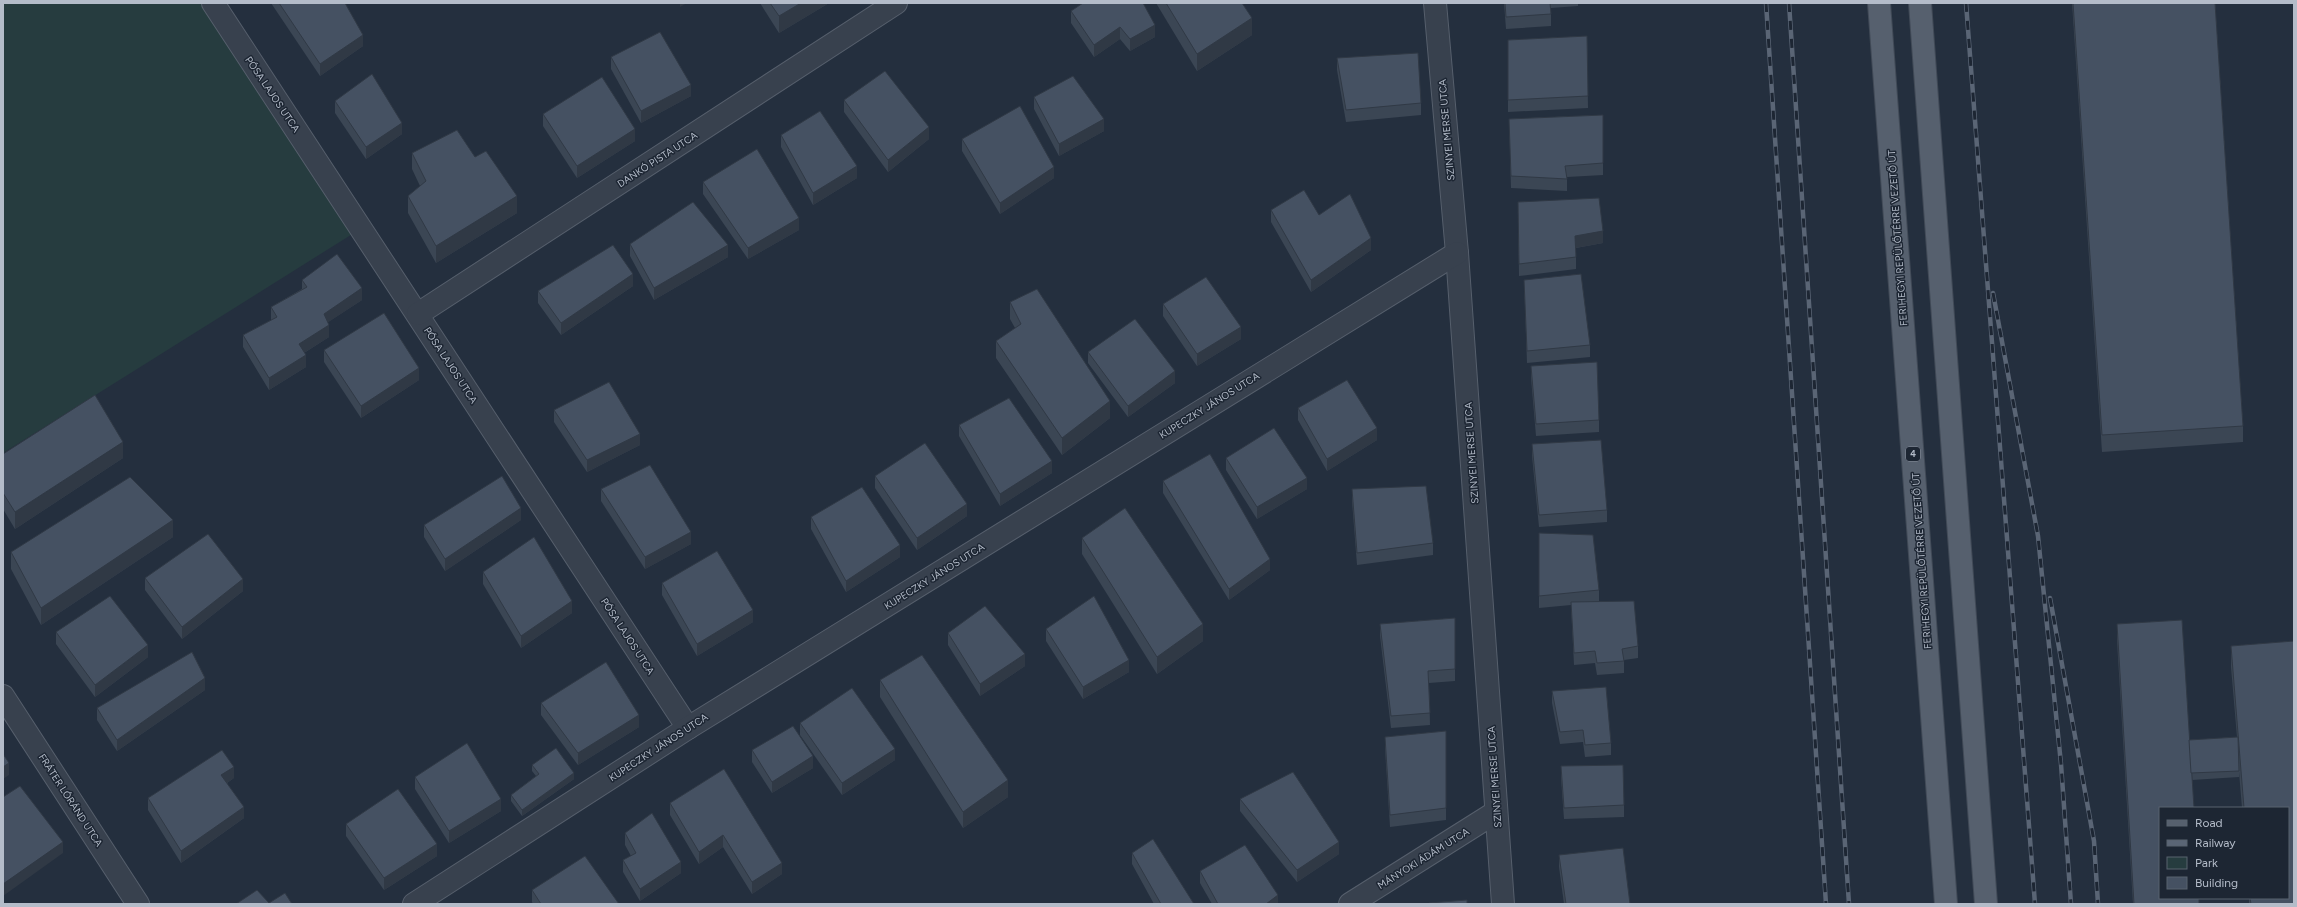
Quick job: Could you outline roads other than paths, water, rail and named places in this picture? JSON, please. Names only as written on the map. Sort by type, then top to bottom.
[{"type":"main road","name":"FERIHEGYI REPÜLŐTÉRRE VEZETŐ ÚT","points":[[1879,3],[1946,904]]},
{"type":"main road","points":[[1920,3],[1986,904]]},
{"type":"street","name":"PÓSA LAJOS UTCA","points":[[212,3],[418,314],[688,728]]},
{"type":"street","name":"DANKÓ PISTA UTCA","points":[[418,314],[896,3]]},
{"type":"street","name":"SZINYEI MERSE UTCA","points":[[1435,3],[1456,252],[1503,904]]},
{"type":"street","name":"KUPECZKY JÁNOS UTCA","points":[[414,904],[688,728],[1456,252]]},
{"type":"street","name":"FRÁTER LÓRÁND UTCA","points":[[3,696],[138,904]]},
{"type":"street","name":"MÁNYOKI ÁDÁM UTCA","points":[[1350,904],[1496,812]]},
{"type":"railway","points":[[1766,3],[1826,904]]},
{"type":"railway","points":[[1789,3],[1849,904]]},
{"type":"railway","points":[[1966,3],[2035,904]]},
{"type":"railway","points":[[1993,293],[2038,536],[2061,764],[2071,904]]},
{"type":"railway","points":[[2050,598],[2094,841],[2098,904]]}]
